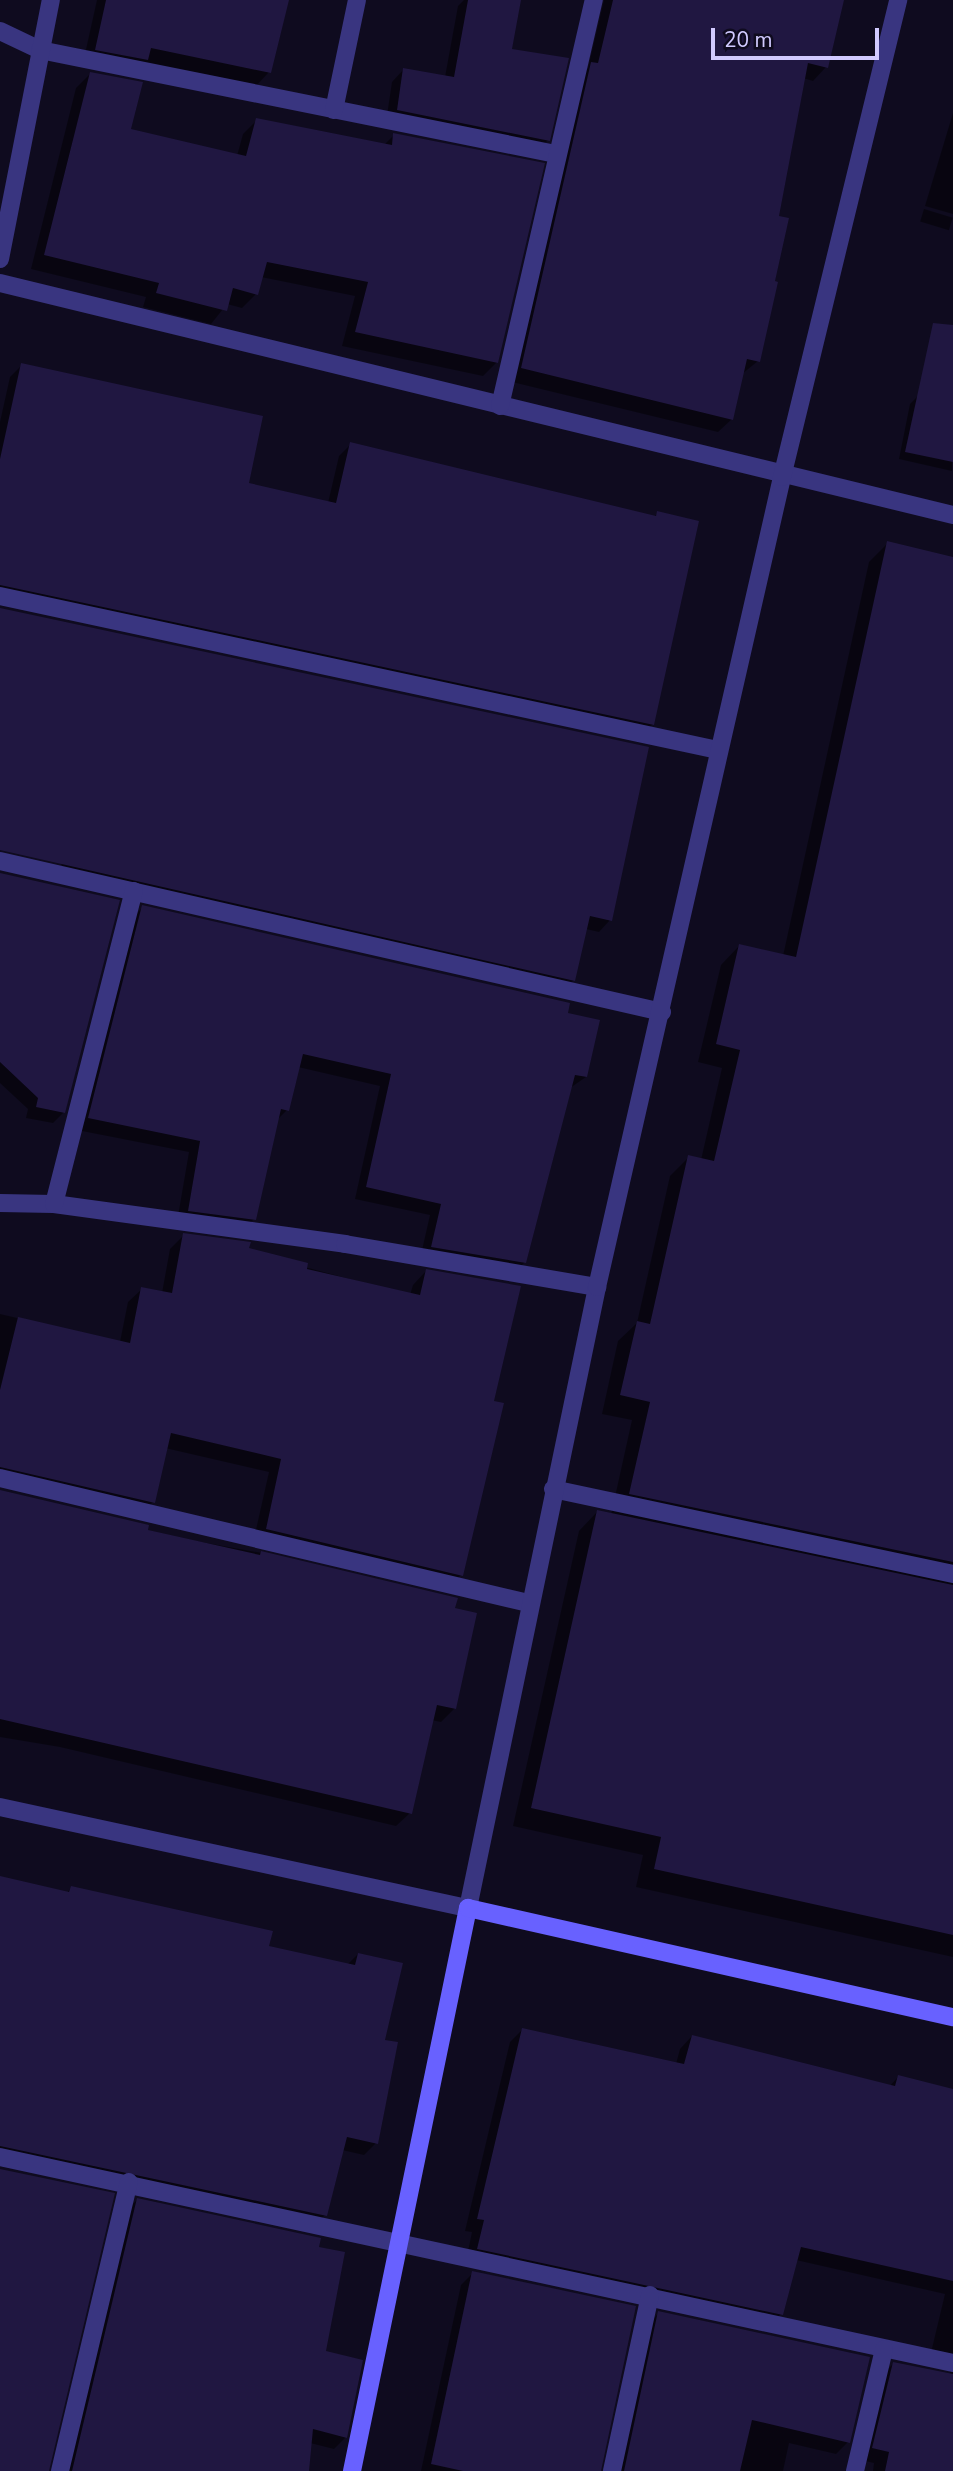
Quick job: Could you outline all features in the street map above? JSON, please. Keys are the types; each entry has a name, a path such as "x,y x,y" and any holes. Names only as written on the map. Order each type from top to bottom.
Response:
{"main road":[{"path":"352,2471 468,1908 953,2017"}],"street":[{"path":"0,258 51,0"},
{"path":"334,110 358,0"},
{"path":"500,406 556,154 594,0"},
{"path":"0,1807 468,1908 528,1603 597,1287 662,1012 718,751 782,477 898,0"},
{"path":"0,31 40,50 556,154"},
{"path":"0,283 782,477 953,515"},
{"path":"0,596 718,751"},
{"path":"0,861 662,1012"},
{"path":"54,1204 134,891"},
{"path":"0,1203 54,1204 345,1244 597,1287"},
{"path":"0,1478 528,1603"},
{"path":"553,1489 953,1574"},
{"path":"0,2157 129,2182 953,2363"},
{"path":"60,2471 129,2182"},
{"path":"612,2471 650,2295"},
{"path":"855,2471 884,2349"}],"building":[{"path":"106,0 289,0 271,73 151,48 148,60 95,50"},
{"path":"468,0 521,0 512,49 569,58 550,141 397,110 403,68 454,77"},
{"path":"613,0 844,0 828,68 808,63 779,216 789,218 775,281 778,282 760,362 747,359 733,420 521,368 591,62 598,63"},
{"path":"90,72 143,82 131,129 246,156 256,118 392,145 393,133 545,163 498,363 355,332 368,282 267,262 258,295 233,288 227,311 156,293 159,283 44,255"},
{"path":"933,323 953,325 953,462 905,452"},
{"path":"21,363 263,416 249,483 336,503 350,442 656,516 657,511 699,521 654,725 0,585 0,459"},
{"path":"887,541 953,557 953,1562 629,1494 650,1402 620,1395 637,1321 650,1324 688,1155 714,1161 740,1050 716,1044 739,944 796,957"},
{"path":"0,608 649,747 612,921 590,916 575,981 0,850"},
{"path":"0,873 120,900 65,1113 36,1107 38,1098 0,1062"},
{"path":"142,905 570,1003 568,1013 600,1020 587,1077 575,1075 526,1263 431,1247 441,1204 366,1187 391,1074 303,1054 289,1111 281,1109 256,1220 188,1211 200,1141 88,1118"},
{"path":"183,1233 251,1242 249,1248 308,1263 307,1269 420,1295 426,1269 521,1286 494,1401 504,1403 463,1576 266,1529 281,1459 171,1433 155,1503 0,1467 0,1390 18,1317 130,1343 141,1287 172,1293"},
{"path":"0,1490 149,1525 148,1530 260,1555 261,1551 458,1598 455,1608 477,1613 456,1709 437,1705 412,1814 0,1719"},
{"path":"597,1510 953,1585 953,1935 654,1869 661,1837 531,1808"},
{"path":"0,1876 69,1892 71,1886 273,1931 269,1946 355,1965 358,1953 403,1963 385,2040 398,2042 378,2144 347,2137 327,2216 0,2146"},
{"path":"522,2028 684,2064 692,2035 895,2086 898,2075 953,2089 953,2281 801,2247 783,2315 477,2249 484,2220 477,2219"},
{"path":"0,2169 115,2193 49,2471 0,2471"},
{"path":"137,2198 321,2238 319,2247 345,2252 326,2351 363,2360 347,2438 313,2429 309,2471 72,2471"},
{"path":"472,2271 636,2306 601,2471 463,2471 431,2464"},
{"path":"658,2311 870,2357 850,2443 752,2420 740,2471 624,2471"},
{"path":"893,2362 953,2374 953,2471 885,2471 889,2452 872,2448"}]}
